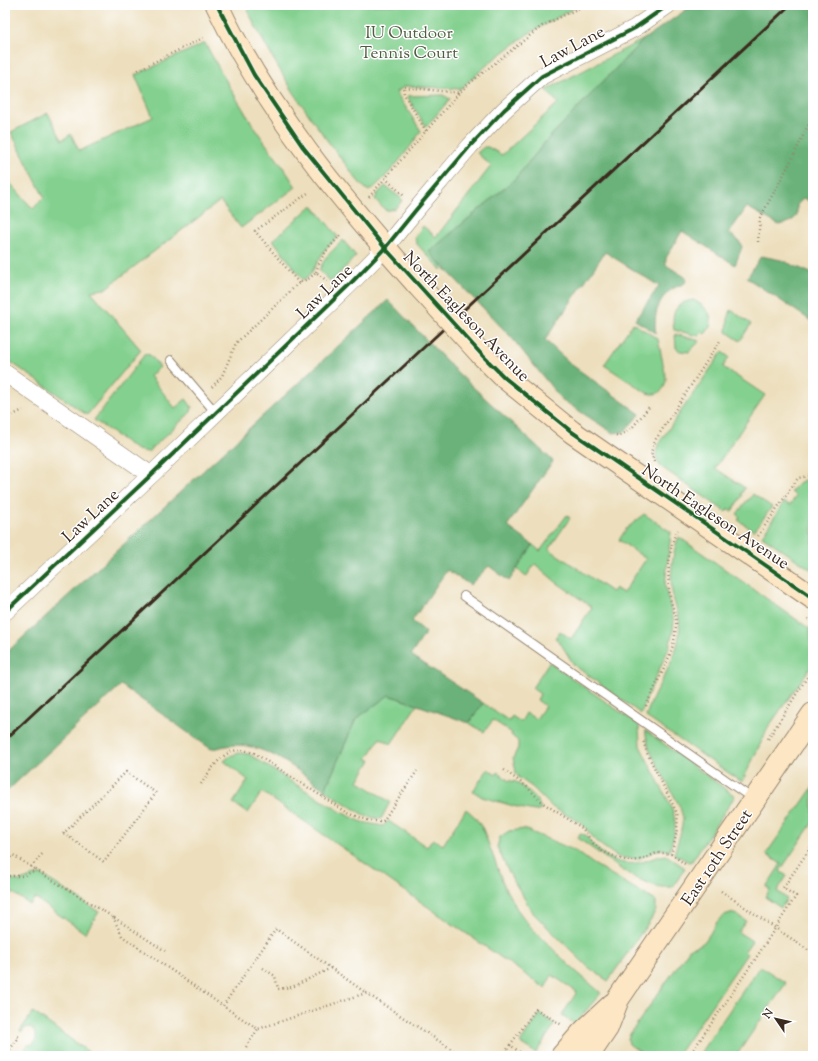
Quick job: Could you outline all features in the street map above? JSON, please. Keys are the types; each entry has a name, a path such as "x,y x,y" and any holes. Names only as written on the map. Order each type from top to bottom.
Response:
{"street":[{"name":"North Eagleson Avenue","path":"217,5 254,75 299,141 369,230 482,355 505,378 572,432 813,598"},
{"name":"Law Lane","path":"5,612 151,475 350,284 385,248 470,146 504,110 542,76 635,28 668,5"},
{"path":"5,373 151,475"},
{"name":"East 10th Street","path":"588,1056 607,1028 618,999 813,714"},
{"name":"East 10th Street","path":"562,1056 603,1012 618,999"}],"lane":[{"path":"171,360 216,413"},
{"path":"464,596 755,800"}],"path":[{"path":"374,203 369,197 459,93 542,26 584,5"},
{"path":"138,70 205,37"},
{"path":"426,131 404,94 404,87 459,93"},
{"path":"758,242 760,218 792,159 813,115"},
{"path":"385,178 405,197 404,201"},
{"path":"300,283 255,231 308,192"},
{"path":"202,397 222,376 236,342 300,283 310,278 316,272 320,259 342,234"},
{"path":"316,272 330,284"},
{"path":"656,467 651,452 656,439 721,341"},
{"path":"612,435 619,436 632,428 649,407"},
{"path":"5,419 23,410"},
{"path":"763,541 757,537 798,478 813,475"},
{"path":"671,854 676,838 678,820 677,813 647,753 642,736 641,720 652,692 669,657 673,643 677,621 670,598 669,572 673,542 675,535 679,530"},
{"path":"201,784 220,759 230,753 240,750 254,753 348,813 370,821 383,821 417,771"},
{"path":"504,770 527,787 543,803 582,828 593,843 602,851 629,861 639,860 657,853 671,854 690,868"},
{"path":"126,772 156,793 104,862 63,834 126,772"},
{"path":"690,1056 796,896 783,888 813,844"},
{"path":"31,867 44,852"},
{"path":"5,863 13,855 165,951"},
{"path":"5,876 23,876 36,870"},
{"path":"721,891 808,950"},
{"path":"113,917 122,936 258,1029"},
{"path":"223,1006 276,929 366,993 462,1056"},
{"path":"263,968 275,976 278,989 292,987 331,968"},
{"path":"246,1047 258,1029 366,993"},
{"path":"500,1053 503,1056 536,1009 563,1026"},
{"path":"5,1056 19,1037 16,1035"},
{"path":"510,1045 526,1056"}],"green space":[{"name":"IU Outdoor Tennis Court","path":"245,5 580,5 528,34 493,60 460,89 406,86 396,92 421,131 390,172 369,191 361,185 302,105 277,66"},
{"path":"693,5 813,5 813,204 804,198 797,205 797,216 790,222 779,225 747,207 729,233 739,241 742,247 735,265 682,231 666,258 666,265 685,277 686,280 685,283 675,287 664,296 660,302 655,320 656,333 635,320 659,286 605,252 545,340 572,365 640,414 624,432 613,433 561,399 512,338 429,252 514,180 547,140 644,39"},
{"path":"644,39 547,140 514,180 429,252 443,267 441,270 416,243 415,237 423,226 436,237 491,166 477,153 484,147 488,147 502,155 558,103 546,90"},
{"path":"205,43 224,78 259,134 296,187 241,228 220,201 105,289 91,291 141,350 87,415 5,358 5,177 33,209 44,197 11,132 48,113 62,140 71,134 79,151 153,117 135,75"},
{"path":"443,95 450,99 426,127 407,96"},
{"path":"385,186 402,200 397,207 390,210 385,210 375,199 378,193"},
{"path":"310,207 314,207 338,237 326,248 310,275 303,280 273,240"},
{"path":"343,240 356,256 334,279 330,281 319,270 326,257"},
{"path":"761,256 781,260 813,274 813,322 747,278"},
{"path":"388,300 459,374 553,461 507,526 533,545 509,581 489,566 470,585 447,570 412,621 426,632 411,655 483,703 469,723 389,695 356,719 325,790 283,760 260,749 235,745 211,749 121,685 5,793 5,654"},
{"path":"693,300 707,310 711,319 709,329 705,334 702,332 699,336 674,330 673,324 674,314 678,306 687,301"},
{"path":"731,310 751,324 740,341 727,332 728,319"},
{"path":"633,323 658,339 666,378 665,386 661,392 655,394 647,393 604,365"},
{"path":"675,334 700,341 689,352 680,351 676,348"},
{"path":"722,352 729,357 723,367 765,395 715,468 745,488 741,494 742,496 732,511 728,509 726,512 660,466 656,454 659,443"},
{"path":"145,354 150,355 160,367 150,376 175,408 186,399 192,407 191,412 148,452 137,450 94,420"},
{"path":"811,478 813,483 813,571 762,536 784,502 790,505 796,496 791,492 795,487 802,481"},
{"path":"753,494 772,507 754,531 738,520 740,517 737,514"},
{"path":"644,514 671,532 665,586 674,621 669,648 641,714 574,665 559,641 555,638 560,631 571,639 592,607 556,582 535,564 526,577 517,569 533,545 540,551 567,515 570,518 549,549 612,592 615,588 623,593 646,559 619,540 626,529"},
{"path":"679,537 810,629 813,664 769,726 742,782 646,717 654,696 674,656 677,646 679,619 673,597 671,575 673,558"},
{"path":"549,662 639,725 640,746 673,812 675,828 669,851 662,849 639,859 622,858 616,856 598,843 581,823 552,807 532,787 518,777 515,773 513,758 518,748 518,741 511,735 512,733 493,720 484,732 469,723 483,703 509,721 512,716 521,722 526,713 536,719 545,706 537,700 540,694 532,688"},
{"path":"389,695 417,705 391,744 380,738 367,759 371,760 358,781 390,802 381,819 365,816 325,790 356,719"},
{"path":"645,730 735,796 692,861 689,862 674,854 681,832 683,818 680,807 649,749"},
{"path":"239,753 249,754 343,813 362,822 383,826 388,821 427,847 433,839 443,845 466,809 475,817 483,829 505,888 517,909 529,925 571,967 601,993 575,1024 562,1015 577,992 552,975 545,988 262,792 248,813 233,803 248,780 224,761 230,756"},
{"path":"488,769 496,775 498,772 509,781 515,781 534,797 541,809 535,811 524,809 482,797 473,791"},
{"path":"813,787 813,822 780,871 787,876 777,891 787,899 781,908 765,897 770,889 766,887 781,864 766,854"},
{"path":"524,829 576,851 592,863 656,901 656,910 651,919 608,981 588,967 533,913 509,873 497,847 500,837 509,831"},
{"path":"580,834 586,835 595,847 614,860 629,863 640,862 666,855 685,868 673,887 658,887 638,879 622,870 578,839"},
{"path":"37,875 42,875 99,912 85,933 35,898 30,905 5,887 5,878 20,881"},
{"path":"731,913 746,921 738,932 752,941 744,952 747,954 677,1056 645,1056 629,1044 628,1040 630,1034 690,948 704,942 718,920 726,914"},
{"path":"760,966 786,983 736,1056 698,1056"},
{"path":"33,1012 94,1056 23,1056 24,1049 28,1045 32,1044 36,1038 35,1033 30,1027 25,1028 22,1032 20,1031"},
{"path":"540,1014 555,1024 536,1053 520,1043"}],"railway":[{"path":"5,740 790,5"}],"cycle path":[{"path":"217,5 254,75 303,147 385,248 482,355 505,378 572,432 813,598"},
{"path":"5,612 151,475 350,284 385,248 470,146 504,110 542,76 635,28 668,5"}]}
